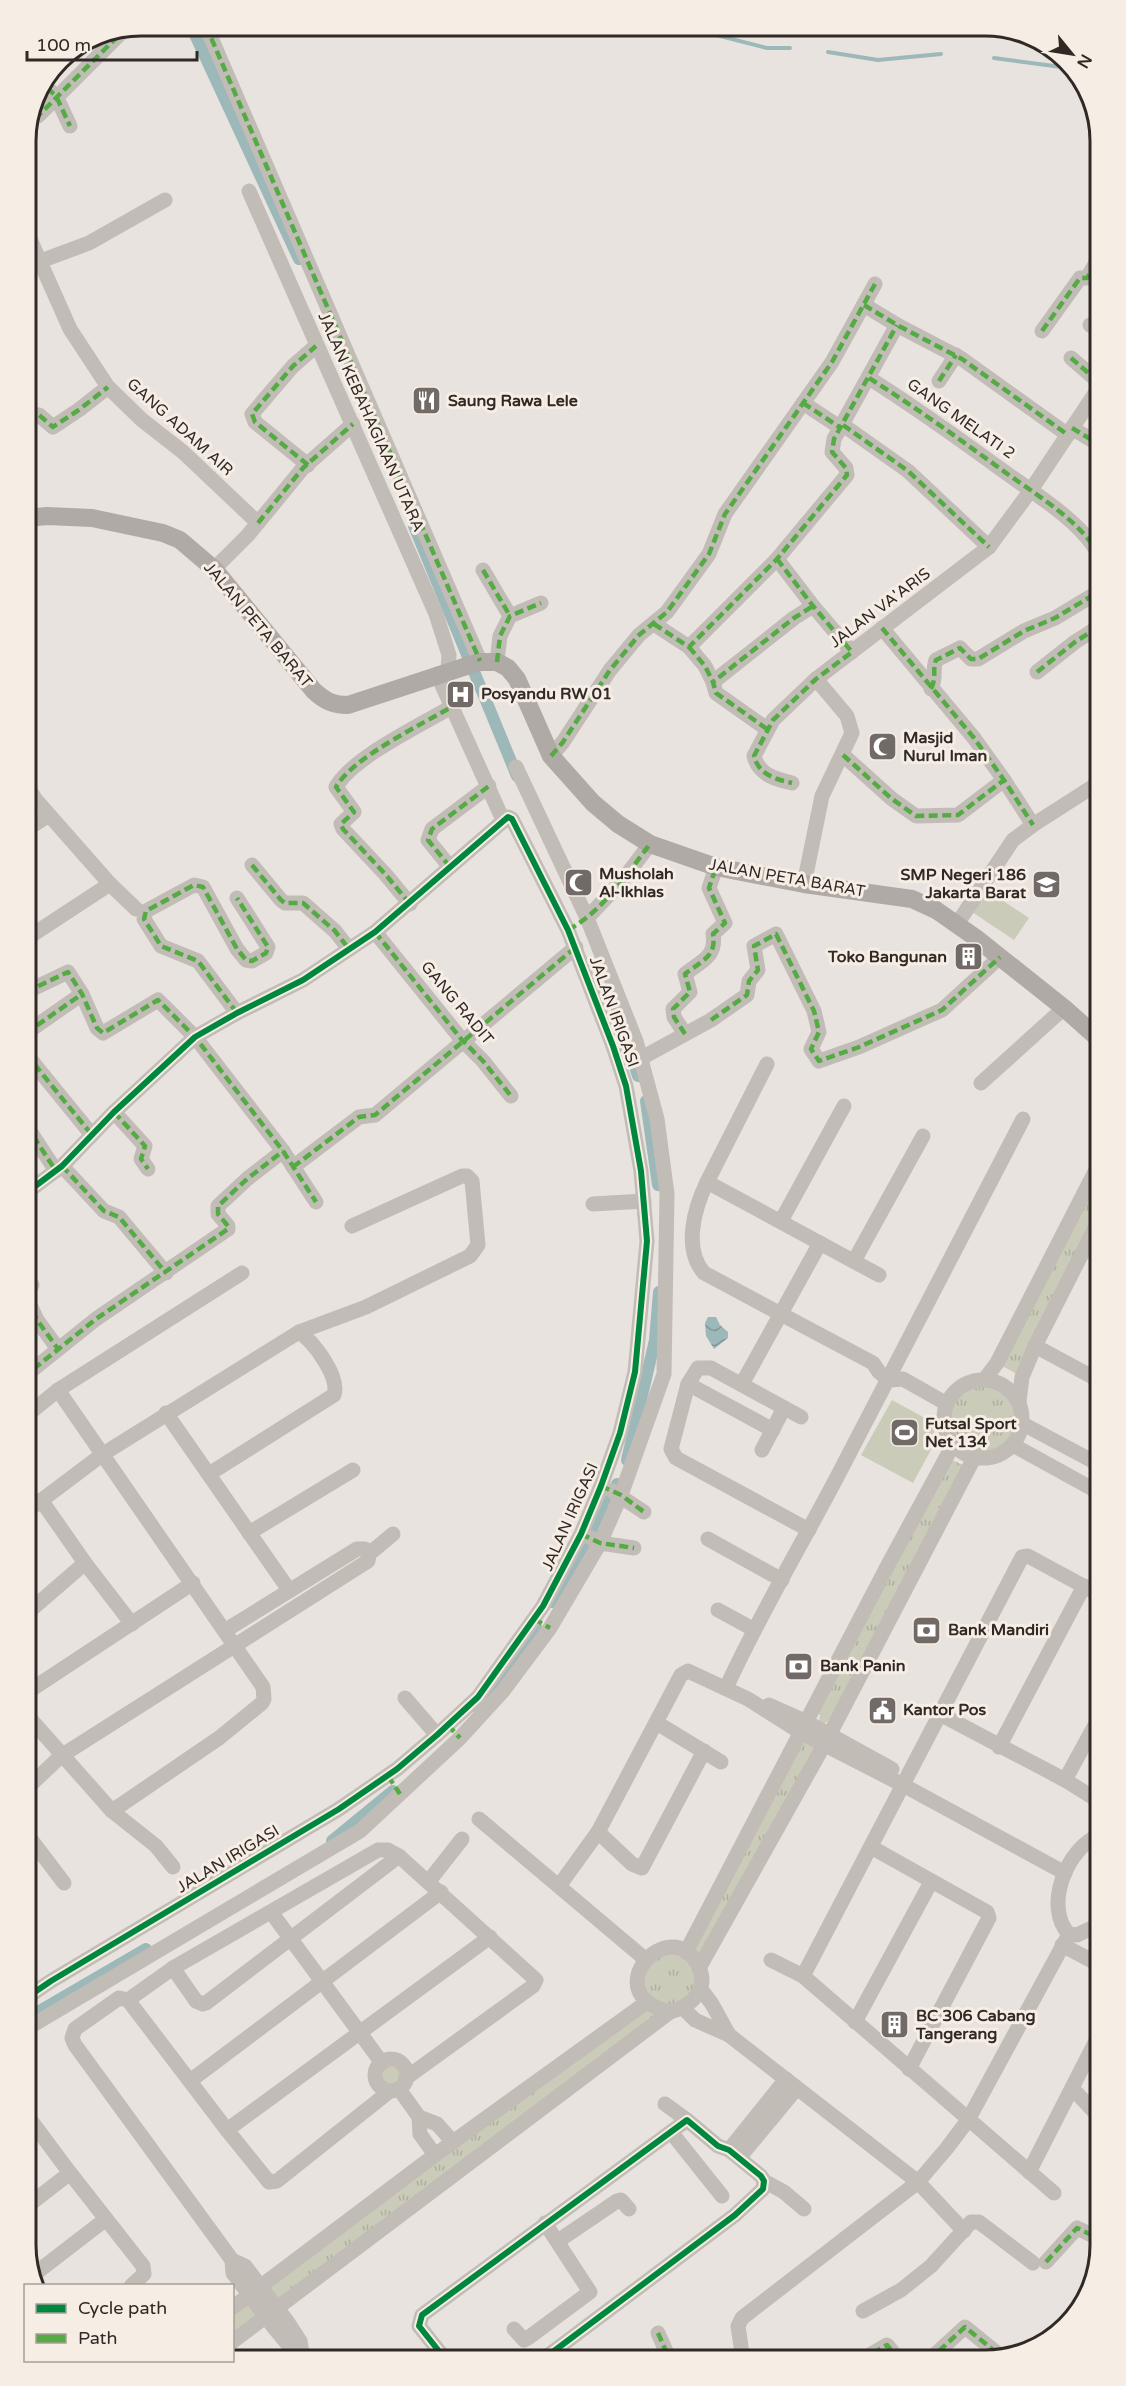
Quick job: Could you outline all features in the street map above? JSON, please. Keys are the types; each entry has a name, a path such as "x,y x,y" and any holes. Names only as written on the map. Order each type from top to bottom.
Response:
{"main road":[{"name":"JALAN PETA BARAT","path":"36,517 92,518 163,533 180,540 214,569 314,691 335,705 348,705 445,672 485,662 508,668 517,679 551,756 582,792 602,810 618,824 650,844 716,867 804,884 912,899 936,910 957,924 1090,1030"}],"street":[{"path":"210,36 410,526 485,662"},
{"path":"42,109 51,92 111,41"},
{"path":"51,92 70,126"},
{"name":"JALAN KEBAHAGIAAN UTARA","path":"249,191 316,346 353,424 410,526 449,655 445,672"},
{"path":"38,262 89,243 165,200"},
{"name":"GANG ADAM AIR","path":"36,257 70,329 108,387 142,420 183,452 258,523"},
{"path":"1042,331 1080,278 1087,278 1090,274"},
{"path":"551,756 564,742 610,670 639,635 667,612 709,554 725,513 832,362 875,284"},
{"path":"864,305 897,325 956,355 1070,432 1090,440"},
{"path":"689,647 777,559 847,475 846,468 832,452 834,438 897,325"},
{"path":"308,465 255,422 252,414 293,366 316,346"},
{"path":"939,381 956,355"},
{"path":"1071,358 1090,375"},
{"name":"GANG MELATI 2","path":"869,378 925,414 1031,490 1090,539"},
{"path":"36,415 53,427 80,410 108,387"},
{"name":"JALAN VA'ARIS","path":"792,783 772,779 756,765 754,756 767,729 816,679 989,547 1031,490 1090,402"},
{"path":"803,403 908,471 989,547"},
{"path":"214,569 308,465 353,424"},
{"path":"777,559 852,652"},
{"path":"483,570 510,616"},
{"path":"931,689 935,681 936,660 960,648 971,659 978,659 1024,631 1055,618 1090,597"},
{"path":"485,662 510,616 541,603"},
{"path":"713,682 794,618 813,606"},
{"path":"654,624 689,647 705,666 716,693 767,729"},
{"path":"882,628 974,738 1033,825"},
{"path":"1037,672 1090,633"},
{"path":"36,1185 59,1168 114,1112 195,1037 303,980 375,932 410,904 503,820 453,706 445,672"},
{"path":"804,884 822,796 852,733 850,723 816,679"},
{"path":"410,904 343,829 341,824 354,812 336,787 342,775 374,752 453,706"},
{"path":"843,755 892,799 916,816 958,815 1004,780"},
{"path":"516,767 586,918 640,1056 657,1119 667,1194 664,1374 590,1538 634,1548"},
{"path":"450,867 428,840 432,829 489,786"},
{"path":"957,924 1013,840 1090,789"},
{"path":"36,798 110,884 136,909"},
{"path":"36,823 49,815"},
{"name":"JALAN IRIGASI","path":"36,1991 339,1809 395,1786 450,1732 478,1697 496,1686 542,1623 543,1606 590,1538 611,1491 620,1433 635,1372 647,1241 641,1171 626,1086 576,947 512,819 508,817 503,820"},
{"path":"586,918 622,881 650,844"},
{"path":"252,865 281,900 285,903 303,903 334,931 349,949"},
{"path":"685,1034 674,1017 673,1009 690,992 685,974 712,954 715,946 713,934 725,923 709,888 716,867"},
{"path":"36,932 110,884"},
{"path":"237,898 268,947 266,953 252,961 246,960 237,949 203,886 194,885 146,911 144,919 160,946 198,962 237,1013"},
{"name":"GANG RADIT","path":"375,932 462,1040 483,1061 511,1096"},
{"path":"640,1056 647,1055 711,1020 747,995 749,981 758,970 754,946 776,934 814,1011 819,1032 811,1049 819,1061 859,1047 942,1010 1000,957"},
{"path":"293,1167 359,1117 375,1114 576,947"},
{"path":"36,987 68,972 82,994 97,1028 103,1033 158,1000 195,1037 283,1151 316,1202"},
{"path":"36,1026 82,994"},
{"path":"981,1083 1064,1008"},
{"path":"767,1064 698,1201 694,1217 693,1251 696,1263 704,1273 780,1314 873,1363 884,1363 896,1375 947,1404"},
{"path":"36,1066 92,1135"},
{"path":"781,1221 844,1106"},
{"path":"114,1112 144,1146 141,1159 148,1169"},
{"path":"726,1688 753,1629 896,1375 1023,1119"},
{"path":"854,1261 923,1136"},
{"path":"36,1138 59,1168 104,1211 119,1216 166,1273"},
{"path":"36,1365 96,1319 228,1229 218,1214 218,1206 283,1151"},
{"path":"36,1504 103,1454 299,1332 366,1307 470,1257 478,1245 472,1182 467,1176 462,1176 352,1226"},
{"path":"707,1182 879,1275"},
{"path":"984,1380 997,1363 1090,1183"},
{"path":"593,1204 644,1201"},
{"path":"1018,1401 1022,1377 1035,1346 1090,1239"},
{"path":"742,1384 820,1244"},
{"path":"36,1408 58,1390 242,1273"},
{"path":"36,1317 58,1349"},
{"path":"208,1474 334,1395 335,1382 315,1346 299,1332"},
{"path":"1035,1346 1090,1375"},
{"path":"801,1417 705,1366 698,1368 688,1384 671,1449 676,1458 809,1530"},
{"path":"984,1380 1010,1389 1023,1414 1023,1424 1013,1445 996,1457 974,1458 953,1445 945,1428 944,1417 947,1404 953,1394 965,1384 984,1380"},
{"path":"688,1384 773,1430"},
{"path":"58,1390 226,1630 263,1687 262,1703 219,1738 112,1811"},
{"path":"762,1450 784,1408"},
{"path":"166,1413 289,1590"},
{"path":"1023,1424 1090,1459"},
{"path":"686,1952 953,1445"},
{"path":"1013,1445 1090,1487"},
{"path":"234,2341 676,2010 694,2000 700,1988 699,1968 826,1740 974,1458"},
{"path":"249,1533 353,1470"},
{"path":"611,1491 644,1512"},
{"path":"41,1500 132,1624"},
{"path":"36,1780 61,1756 368,1561 369,1554 393,1534"},
{"path":"708,1539 782,1580"},
{"path":"226,1630 357,1549 365,1549 369,1554"},
{"path":"802,1976 871,1847 908,1785 940,1714 1022,1557 1028,1556 1090,1589"},
{"path":"36,1606 86,1563"},
{"path":"36,1686 193,1583"},
{"path":"999,1747 1084,1586"},
{"path":"718,1610 753,1629"},
{"path":"559,1886 598,1832 684,1672 688,1671 803,1727 1065,1873"},
{"path":"36,2023 360,1831 395,1786 450,1732 410,1702"},
{"path":"940,1714 1090,1795"},
{"path":"657,1724 721,1762"},
{"path":"36,1726 112,1811 156,1846 173,1867"},
{"path":"1065,1780 1090,1736"},
{"path":"598,1832 632,1864 642,1868 704,1751"},
{"path":"479,1819 645,1959"},
{"path":"429,1881 462,1839"},
{"path":"1090,1841 1080,1850 1065,1873 1058,1908 1059,1921 1065,1939 1090,1957"},
{"path":"36,1846 64,1883"},
{"path":"871,1847 987,1912 989,1918 909,2069"},
{"path":"128,2000 173,1968 378,1850 388,1850 399,1856 534,1978 536,1983 273,2182 266,2179 128,2000 119,1998 75,2029 72,2038 232,2260 244,2264 256,2290 272,2313 300,2341 302,2350"},
{"path":"173,1968 196,2001 203,2004 399,1856"},
{"path":"855,2022 931,1882"},
{"path":"190,2081 441,1892"},
{"path":"271,1912 382,2063"},
{"path":"742,2350 738,2326 742,2318 918,2182 968,2120 1065,1939 1090,1929"},
{"path":"227,2130 490,1937"},
{"path":"699,1968 686,1952 675,1948 655,1951 645,1959 639,1969 639,1990 647,2002 655,2008 676,2010 729,2035 918,2182 963,2230"},
{"path":"771,1960 802,1976 1054,2193"},
{"path":"700,1988 712,2004 729,2035"},
{"path":"234,2306 435,2155 647,2002"},
{"path":"1029,2172 1090,2054"},
{"path":"390,2060 398,2061 405,2070 398,2086 380,2087 376,2080 376,2070 382,2063 390,2060"},
{"path":"734,2154 792,2083"},
{"path":"398,2086 418,2117 420,2134 435,2155"},
{"path":"1072,2088 1090,2107"},
{"path":"666,2104 718,2146 734,2154 764,2181 784,2192 804,2209"},
{"path":"418,2117 437,2124 453,2142"},
{"path":"438,2350 419,2326 422,2315 687,2120"},
{"path":"36,2127 143,2266 144,2274 132,2284"},
{"path":"671,2132 722,2196"},
{"path":"36,2198 70,2173"},
{"path":"555,2350 735,2215 763,2189 764,2181"},
{"path":"558,2241 617,2201 625,2202 629,2209"},
{"path":"39,2270 106,2219"},
{"path":"863,2311 901,2290 931,2266 972,2222 979,2222 1039,2263 1077,2228 1090,2234"},
{"path":"514,2329 524,2340 592,2294 545,2223"},
{"path":"940,2350 964,2327 993,2350"},
{"path":"658,2333 664,2350"},
{"path":"878,2350 887,2345 891,2350"}],"green space":[{"path":"987,890 1029,918 1014,940 972,912"},
{"path":"1090,1182 1090,1238 1022,1377 997,1363"},
{"path":"983,1380 998,1383 1011,1391 1019,1404 1022,1419 1019,1434 1011,1447 998,1455 983,1458 968,1455 955,1447 947,1434 944,1419 947,1404 955,1391 968,1383"},
{"name":"Futsal Sport Net 134","path":"892,1400 934,1423 934,1444 913,1483 861,1455"},
{"path":"947,1457 968,1468 829,1720 824,1724 819,1721 820,1715 811,1710"},
{"path":"800,1732 824,1745 716,1940 700,1988 234,2340 234,2307 646,2002 639,1990 645,1959 685,1951"},
{"path":"390,2060 403,2067 405,2081 383,2089 376,2080 376,2070 385,2061"}],"water":[{"path":"708,1317 716,1317 720,1325 728,1332 728,1338 714,1349 706,1336 705,1323"}],"waterway":[{"path":"196,36 299,259"},
{"path":"720,36 767,48 790,48"},
{"path":"828,52 878,60 941,54"},
{"path":"994,58 1042,64"},
{"path":"414,526 517,776"},
{"path":"617,1010 638,1076"},
{"path":"646,1101 658,1185"},
{"path":"627,1460 655,1340 659,1292"},
{"path":"552,1602 589,1547 617,1484"},
{"path":"478,1708 507,1673 536,1627"},
{"path":"332,1841 393,1791"},
{"path":"36,2013 146,1949"}],"marked path":[{"path":"210,36 480,661"},
{"path":"40,114 114,40"},
{"path":"49,90 56,96 70,126"},
{"path":"1042,331 1080,278 1087,278 1090,273"},
{"path":"551,756 563,742 610,670 639,635 667,612 709,554 725,514 832,362 875,284"},
{"path":"864,305 962,359 1068,435"},
{"path":"654,624 689,647 777,559 847,475 846,468 832,452 834,439 897,325"},
{"path":"308,465 255,422 252,414 293,366 316,346"},
{"path":"939,381 956,355"},
{"path":"1071,358 1090,374"},
{"path":"869,378 1057,509 1090,541"},
{"path":"36,415 53,427 108,387"},
{"path":"803,403 841,428"},
{"path":"258,523 303,468 353,424"},
{"path":"843,425 908,471 989,547"},
{"path":"1072,428 1090,439"},
{"path":"777,559 852,652 816,679 773,720 754,756 764,772 774,778 792,783"},
{"path":"483,570 510,616"},
{"path":"931,689 936,660 960,648 971,659 978,659 1024,631 1055,618 1090,597"},
{"path":"497,662 500,636 510,616 541,603"},
{"path":"767,729 716,693 713,682 794,618 813,606"},
{"path":"882,628 974,738 1033,825"},
{"path":"1037,672 1090,632"},
{"path":"689,647 705,666 713,682"},
{"path":"410,904 343,829 341,824 354,812 336,787 357,764 372,753 453,706"},
{"path":"843,755 892,799 916,816 958,815 1004,780"},
{"path":"450,867 428,840 432,829 489,786"},
{"path":"568,930 603,903 650,844"},
{"path":"252,865 281,900 285,903 303,903 335,931 349,949"},
{"path":"685,1034 674,1017 673,1009 690,992 685,974 707,958 713,948 713,934 725,923 709,888 716,867"},
{"path":"237,898 268,947 266,953 252,961 246,960 237,949 203,887 194,885 146,911 144,919 161,946 198,961 237,1013"},
{"path":"375,932 462,1040 483,1061 511,1096"},
{"path":"711,1020 747,995 749,981 758,970 754,946 776,934 814,1011 819,1032 811,1049 819,1061 859,1047 942,1010 1000,957"},
{"path":"293,1167 359,1117 375,1115 576,947"},
{"path":"36,987 68,972 82,994 97,1028 103,1033 158,1000 195,1037 283,1151 316,1202"},
{"path":"36,1026 82,994"},
{"path":"36,1066 92,1135"},
{"path":"114,1112 145,1146 141,1159 148,1169"},
{"path":"36,1140 56,1171"},
{"path":"36,1367 96,1319 228,1229 218,1214 218,1206 247,1179 283,1151"},
{"path":"62,1166 104,1211 119,1217 166,1273"},
{"path":"36,1318 58,1349"},
{"path":"601,1486 621,1495 644,1512"},
{"path":"581,1534 600,1543 634,1548"},
{"path":"534,1619 550,1628"},
{"path":"448,1725 460,1738"},
{"path":"388,1776 400,1794"},
{"path":"1046,2262 1077,2228 1090,2234"},
{"path":"940,2350 965,2327 993,2350"},
{"path":"658,2333 665,2350"},
{"path":"878,2350 887,2345 891,2350"}],"cycle path":[{"path":"36,1186 62,1166 114,1112 195,1037 303,980 375,932 508,817 512,819 568,930 613,1046 626,1086 641,1171 647,1241 635,1372 620,1433 601,1486 581,1534 543,1606 478,1697 397,1769 339,1809 36,1991"},
{"path":"438,2350 419,2326 422,2315 687,2120 718,2146 729,2150 761,2176 764,2181 763,2189 735,2215 555,2350"}],"place":[{"name":"Saung Rawa Lele","path":"427,401"},
{"name":"Posyandu RW 01","path":"460,694"},
{"name":"Masjid Nurul Iman","path":"882,747"},
{"name":"Musholah Al-Ikhlas","path":"578,883"},
{"name":"SMP Negeri 186 Jakarta Barat","path":"1047,884"},
{"name":"Toko Bangunan","path":"968,957"},
{"name":"Futsal Sport Net 134","path":"904,1433"},
{"name":"Bank Mandiri","path":"927,1630"},
{"name":"Bank Panin","path":"799,1666"},
{"name":"Kantor Pos","path":"882,1710"},
{"name":"BC 306 Cabang Tangerang","path":"895,2025"}]}
